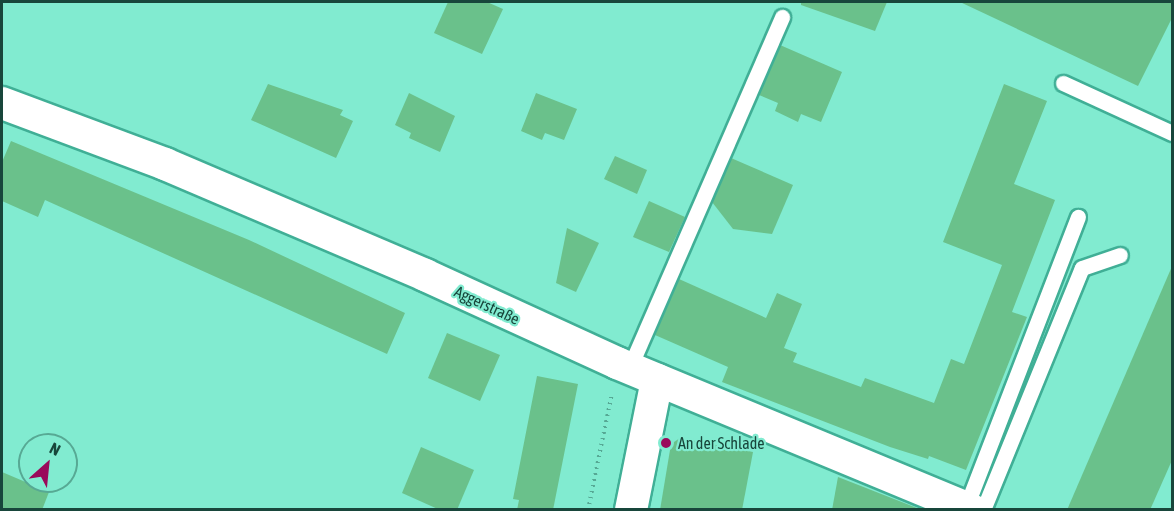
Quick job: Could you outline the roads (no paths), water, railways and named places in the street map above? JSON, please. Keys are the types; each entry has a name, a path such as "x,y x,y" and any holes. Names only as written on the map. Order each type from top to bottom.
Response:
{"street":[{"name":"Aggerstraße","path":"2,103 176,169 425,275 635,371 974,509"},
{"path":"630,510 635,371"}],"lane":[{"path":"635,371 782,17"},
{"path":"1063,83 1173,133"},
{"path":"974,509 1078,217"},
{"path":"974,509 1082,268 1120,255"}],"place":[{"name":"An der Schlade","path":"666,443"}]}
